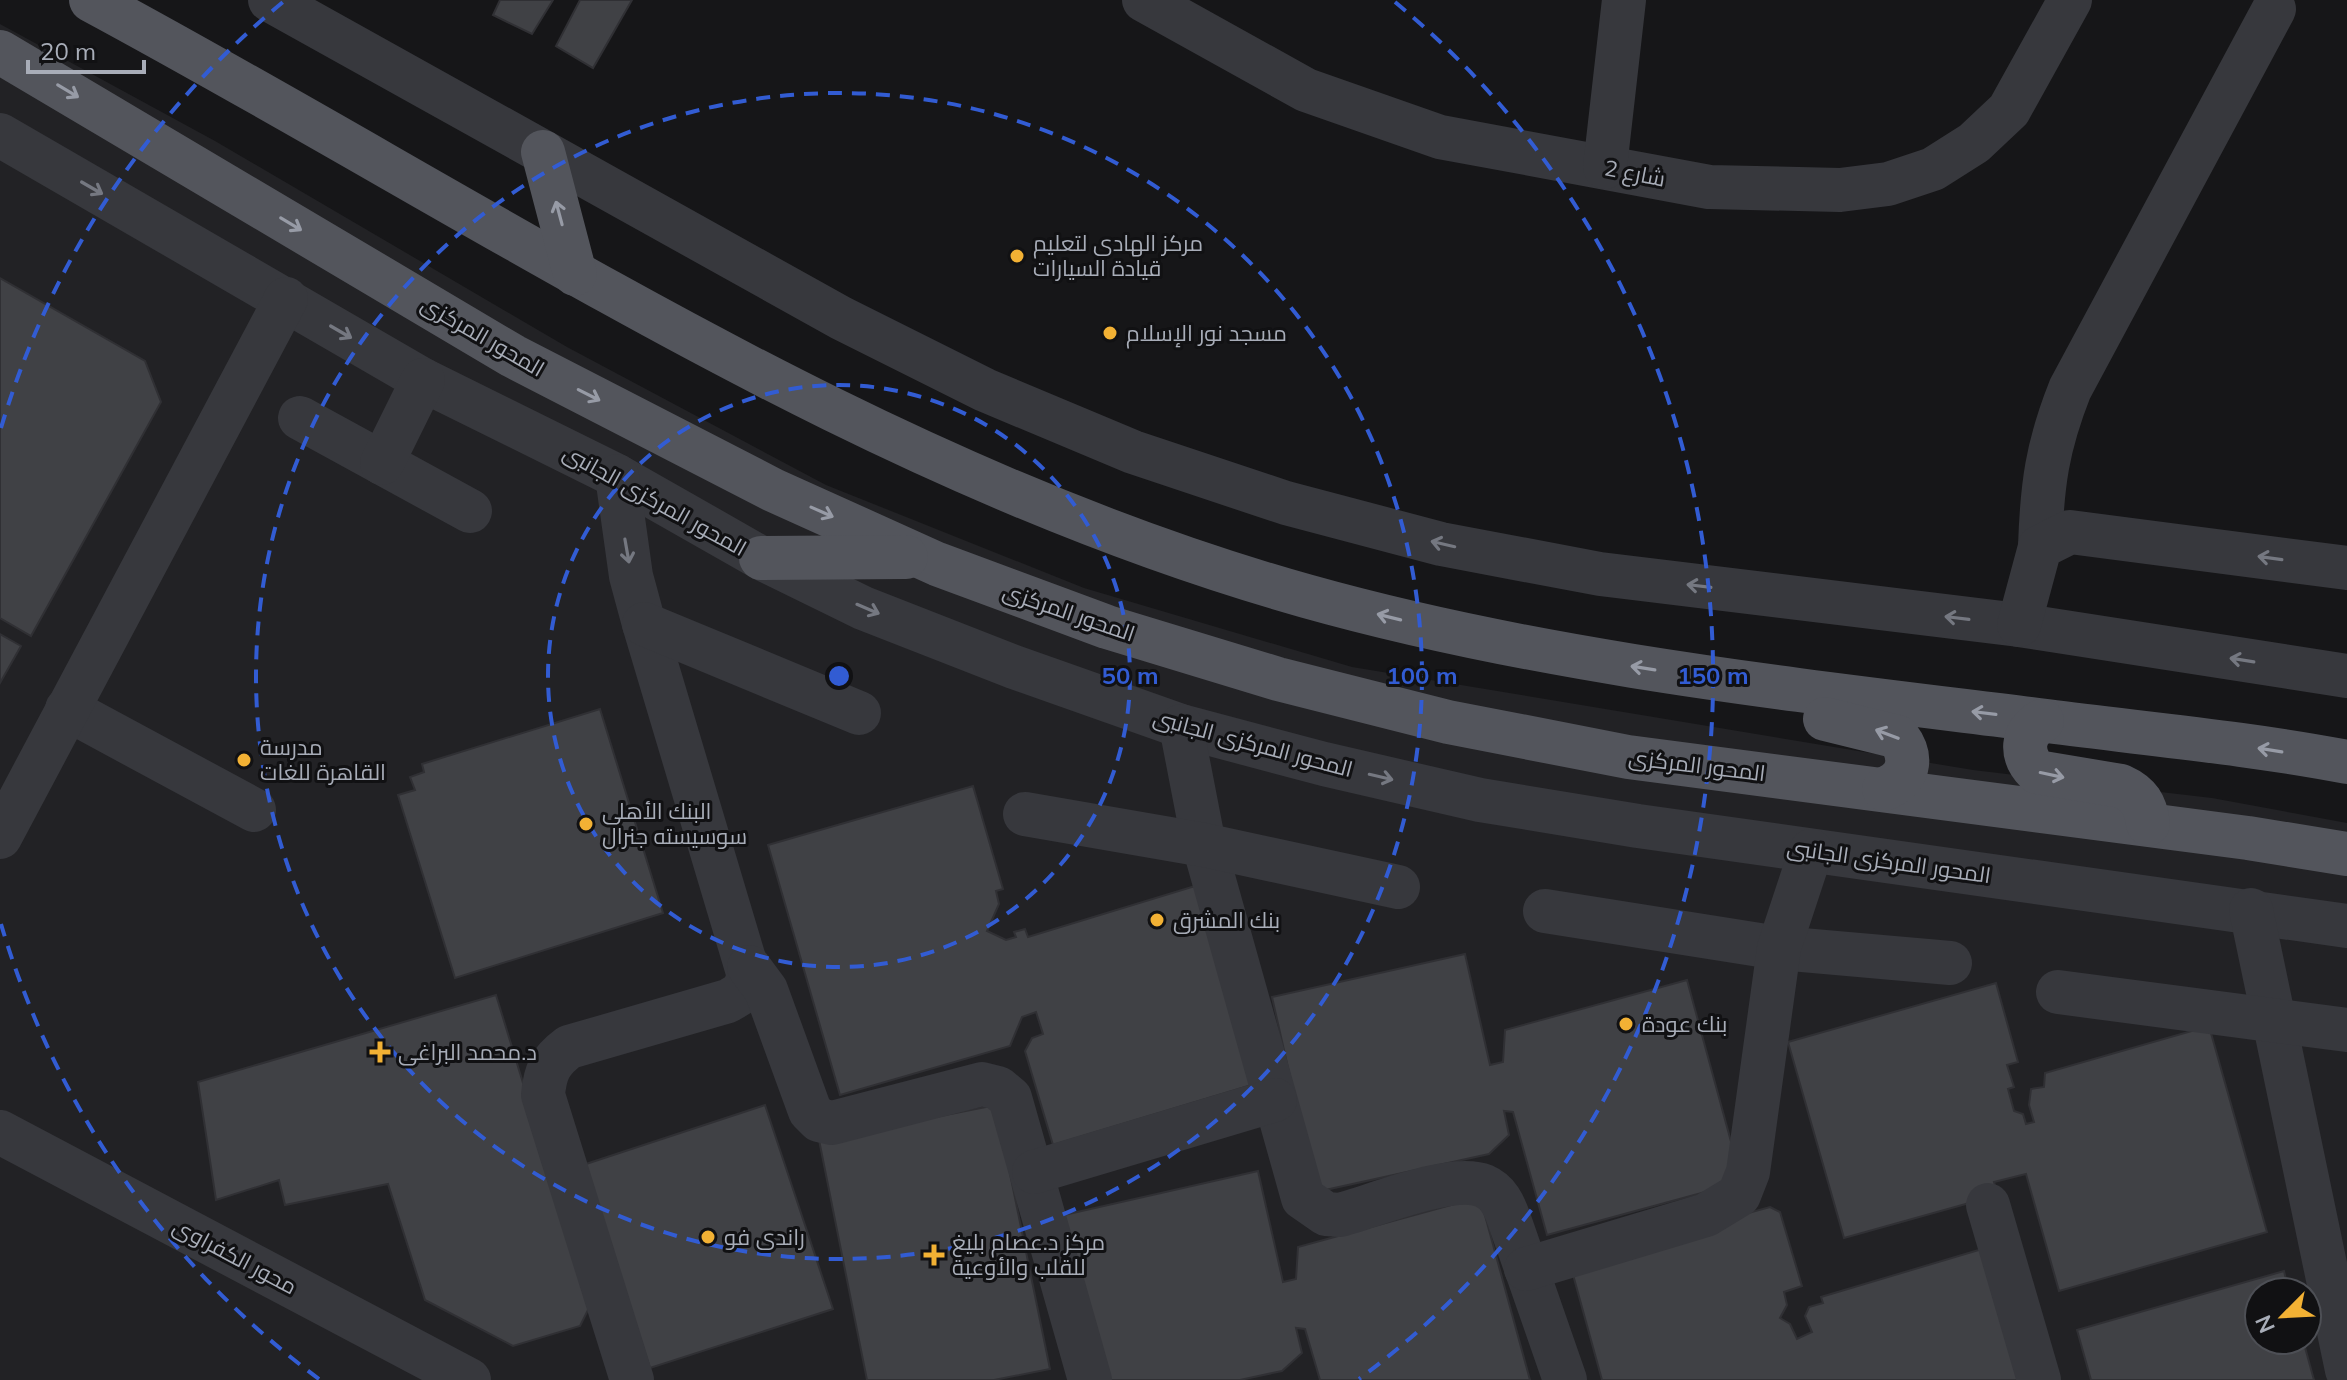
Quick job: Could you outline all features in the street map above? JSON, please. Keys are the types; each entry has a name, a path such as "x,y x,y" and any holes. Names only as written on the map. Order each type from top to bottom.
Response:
{"main road":[{"path":"91,0 575,274 826,409 980,481 1141,544 1307,596 1467,636 1645,668 2347,762"},
{"name":"المحور المركزى","path":"0,52 513,356 773,490 921,557 1107,627 1278,679 1448,722 1628,757 2148,824 2347,854"},
{"path":"543,152 575,274"},
{"path":"761,558 921,557"},
{"path":"1786,688 1791,699 1805,713 1898,737 1908,756 1908,767 1895,785 1884,789"},
{"path":"2042,721 2034,726 2024,743 2025,754 2037,772 2132,791 2146,811 2148,824"}],"street":[{"path":"270,0 841,318 985,390 1133,452 1286,503 1441,544 1600,574 2019,625 2347,676"},
{"path":"1605,167 1624,0"},
{"name":"شارع 2","path":"1148,1 1321,95 1440,137 1709,187 1840,190 1888,184 1933,169 1974,143 2009,110 2070,0"},
{"path":"2019,625 2040,547 2042,485 2053,434 2070,389 2274,9"},
{"name":"المحور المركزى الجانبى","path":"0,135 423,380 617,476 761,558 863,608 1014,667 1181,726 1324,764 1480,800 1811,851 2251,910 2347,926"},
{"path":"1,832 286,299"},
{"path":"382,463 423,380"},
{"path":"300,418 470,511"},
{"path":"617,476 631,576 644,624 749,967 766,990 810,1111 819,1120 832,1123 982,1084 998,1088 1010,1098 1018,1115 1090,1380"},
{"path":"2040,547 2070,532 2090,533 2347,568"},
{"path":"644,624 859,713"},
{"path":"67,709 254,810"},
{"path":"1181,726 1204,845 1297,1186 1313,1208 1340,1215 1448,1185 1467,1182 1487,1187 1502,1200 1565,1380"},
{"path":"1025,814 1204,845 1398,887"},
{"path":"1526,1269 1706,1215 1739,1195 1748,1172 1779,948 1811,851"},
{"path":"2251,910 2347,1370"},
{"path":"1545,911 1779,948 1950,963"},
{"path":"632,1380 543,1095 544,1076 554,1058 569,1047 736,997 748,984 749,967"},
{"path":"2058,992 2275,1018 2347,1030"},
{"path":"1034,1172 1275,1100"},
{"name":"محور الكفراوى","path":"0,1132 469,1380"},
{"path":"1988,1205 2039,1380"}],"shaded area":[{"path":"0,24 215,141 567,347 826,485 1084,588 1352,667 1973,770 2212,798 2347,823 2347,1380 0,1380"}],"building":[{"path":"500,0 553,0 532,34 493,15"},
{"path":"580,0 632,0 593,68 556,46"},
{"path":"0,278 145,361 161,402 31,636 0,618"},
{"path":"0,634 21,646 0,683"},
{"path":"600,709 663,913 455,978 398,795 415,790 410,777 424,772 422,764"},
{"path":"973,786 1003,889 996,891 999,904 987,931 1006,940 1016,937 1014,932 1025,929 1028,937 1195,886 1255,1084 1053,1145 1025,1051 1032,1038 1043,1034 1036,1012 1022,1017 1010,1046 840,1095 768,845"},
{"path":"1465,954 1490,1065 1503,1062 1505,1030 1687,980 1742,1182 1547,1235 1513,1112 1504,1111 1509,1135 1489,1154 1316,1192 1272,997"},
{"path":"1996,983 2018,1062 2007,1065 2014,1087 2008,1089 2014,1111 2023,1114 2026,1124 2034,1122 2029,1105 2031,1089 2044,1087 2045,1073 2209,1026 2267,1232 2059,1291 2026,1174 1994,1182 1998,1195 1844,1238 1788,1042"},
{"path":"496,995 591,1304 580,1326 513,1346 425,1300 388,1184 285,1205 279,1180 216,1200 198,1082"},
{"name":"راندى فو","path":"765,1105 833,1309 650,1368 583,1165"},
{"name":"مركز د.عصام بليغ للقلب والأوعية","path":"996,1105 1050,1369 994,1380 867,1380 819,1140"},
{"path":"1258,1171 1283,1282 1296,1279 1298,1247 1480,1197 1530,1380 1320,1380 1305,1329 1296,1328 1302,1353 1282,1371 1240,1380 1102,1380 1064,1215"},
{"path":"1770,1207 1780,1212 1802,1286 1784,1292 1787,1305 1780,1318 1790,1324 1797,1339 1812,1332 1805,1316 1809,1307 1823,1303 1821,1297 1982,1249 2027,1380 1602,1380 1572,1271 1577,1260"},
{"path":"2284,1271 2285,1276 2266,1276"},
{"path":"2243,1283 2243,1356 2307,1356 2314,1380 2091,1380 2077,1330"}],"place":[{"name":"مركز الهادى لتعليم قيادة السيارات","path":"1017,256"},
{"name":"مسجد نور الإسلام","path":"1110,333"},
{"name":"مدرسة القاهرة للغات","path":"244,760"},
{"name":"البنك الأهلى سوسيسته جنرال","path":"586,824"},
{"name":"بنك المشرق","path":"1157,920"},
{"name":"بنك عودة","path":"1626,1024"},
{"name":"د.محمد البراغى","path":"380,1052"},
{"name":"راندى فو","path":"708,1237"},
{"name":"مركز د.عصام بليغ للقلب والأوعية","path":"934,1255"}]}
